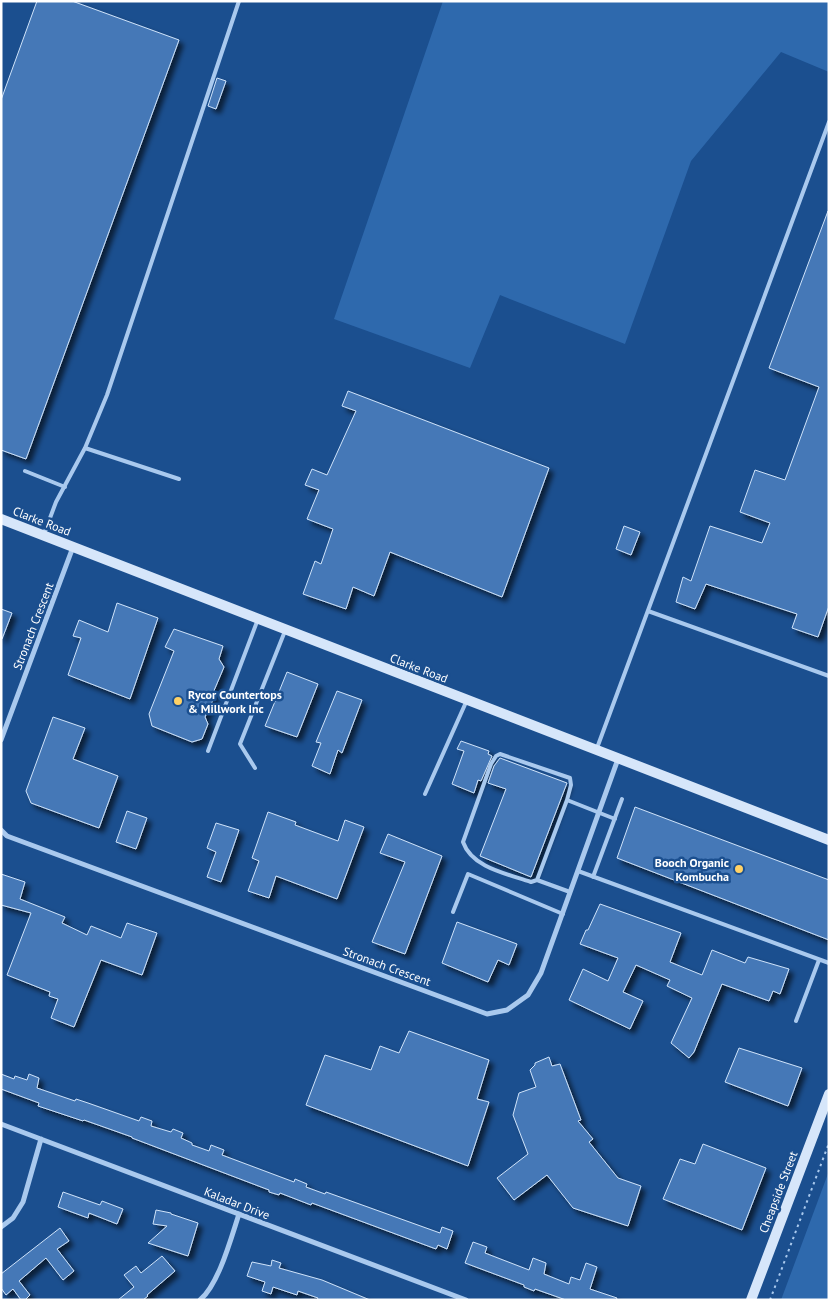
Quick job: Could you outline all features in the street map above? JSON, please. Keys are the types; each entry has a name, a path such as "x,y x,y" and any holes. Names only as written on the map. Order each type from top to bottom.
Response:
{"main road":[{"name":"Clarke Road","path":"1,519 829,840"},
{"name":"Cheapside Street","path":"751,1300 829,1094"}],"street":[{"name":"Stronach Crescent","path":"1,740 73,547"},
{"name":"Stronach Crescent","path":"1,830 7,836 487,1014 507,1010 528,995 541,973 618,759"},
{"name":"Kaladar Drive","path":"1,1124 466,1300"},
{"path":"1,1227 13,1218 23,1202 42,1140"},
{"path":"200,1300 216,1278 239,1214"}],"lane":[{"path":"44,536 56,502 85,448 107,395 239,1"},
{"path":"596,750 829,122"},
{"path":"85,448 179,480"},
{"path":"25,472 65,487"},
{"path":"648,611 829,676"},
{"path":"208,751 258,619"},
{"path":"255,768 240,744 285,630"},
{"path":"425,794 466,700"},
{"path":"537,880 567,800 571,785 570,778 500,754 496,756 491,764 463,842 465,849 474,860 486,866 531,882 537,880 570,892"},
{"path":"593,877 622,799"},
{"path":"567,800 615,819"},
{"path":"578,871 829,963"},
{"path":"453,912 468,874 563,914"},
{"path":"796,1020 819,960"}],"path":[{"path":"770,1300 829,1143"}],"shaded area":[{"path":"443,1 829,1 829,72 781,52 691,161 625,344 500,295 470,368 334,319"},
{"path":"829,1171 829,1300 781,1300"}],"building":[{"path":"37,1 72,1 179,40 26,459 1,450 1,100"},
{"path":"217,78 226,81 216,109 208,106"},
{"path":"828,211 829,606 818,637 792,628 797,614 706,584 695,609 676,602 683,577 691,581 710,526 762,543 770,523 740,512 755,470 785,480 819,387 769,368"},
{"path":"348,391 549,468 502,597 390,552 374,596 353,587 346,609 303,594 315,561 321,564 333,529 307,519 319,490 305,485 312,469 327,475 356,411 342,406"},
{"path":"624,526 640,532 631,555 616,549"},
{"path":"117,603 158,618 130,699 68,675 81,638 73,636 79,620 108,632"},
{"path":"1,609 12,613 2,639 1,639"},
{"path":"174,629 223,646 219,659 224,667 205,717 208,724 202,739 192,742 152,726 149,714 174,651 165,647"},
{"path":"287,672 318,684 297,737 265,726"},
{"path":"337,691 362,700 342,753 338,750 330,774 312,766 321,743 316,742"},
{"path":"53,717 85,728 73,759 118,776 99,828 31,803 26,791"},
{"path":"461,741 489,751 488,754 492,756 481,781 478,780 474,793 452,784 464,751 457,749"},
{"path":"500,758 567,783 531,877 480,856 506,789 488,783 494,766"},
{"path":"635,807 829,880 829,940 617,858"},
{"path":"127,811 147,818 136,849 116,842"},
{"path":"268,812 296,822 295,825 338,841 345,820 364,827 337,899 276,876 269,898 248,891 259,861 252,858"},
{"path":"216,823 239,830 221,882 207,877 216,852 207,848"},
{"path":"388,834 442,856 405,954 372,942 405,862 380,853"},
{"path":"1,874 25,882 20,899 65,917 62,923 87,935 91,926 121,938 127,923 157,933 142,975 101,960 74,1027 51,1018 58,999 49,996 50,992 7,975 31,913 1,905"},
{"path":"600,904 681,933 670,962 702,975 712,950 745,963 748,957 789,969 780,994 773,991 769,1001 722,984 694,1052 689,1058 671,1043 692,998 667,986 670,980 636,965 623,992 643,1001 630,1029 569,1000 583,969 608,981 618,958 580,944"},
{"path":"457,922 517,944 509,965 498,960 488,982 442,963"},
{"path":"409,1031 489,1060 477,1099 489,1102 468,1166 306,1105 325,1055 371,1070 380,1046 399,1053"},
{"path":"739,1048 802,1068 788,1106 725,1082"},
{"path":"549,1057 552,1066 560,1064 581,1120 578,1121 593,1139 589,1142 618,1178 641,1186 628,1226 573,1208 547,1175 514,1200 497,1178 528,1154 513,1115 519,1093 536,1087 530,1070 535,1063"},
{"path":"1,1074 14,1079 15,1076 27,1080 29,1074 39,1078 37,1088 75,1101 76,1099 139,1121 141,1117 152,1121 151,1126 171,1132 173,1129 183,1133 181,1138 192,1143 192,1145 209,1151 211,1145 224,1150 222,1155 294,1182 295,1179 307,1184 306,1187 325,1194 326,1192 440,1233 442,1227 453,1231 447,1249 438,1245 436,1249 312,1203 311,1205 280,1193 279,1195 269,1192 269,1190 132,1137 38,1106 39,1103 1,1089"},
{"path":"703,1144 766,1168 742,1230 663,1199 680,1159 695,1164"},
{"path":"63,1192 100,1205 102,1201 123,1209 117,1224 89,1213 88,1218 58,1207"},
{"path":"156,1210 171,1213 198,1223 188,1256 148,1243 167,1226 153,1224"},
{"path":"60,1228 69,1241 57,1249 74,1271 63,1280 46,1258 19,1281 30,1295 25,1300 21,1300 13,1289 6,1295 1,1288 1,1274"},
{"path":"473,1242 487,1247 485,1253 529,1270 533,1258 546,1263 544,1274 569,1284 571,1277 580,1280 586,1263 597,1267 590,1289 617,1298 616,1300 566,1300 535,1289 534,1291 524,1287 524,1285 465,1263"},
{"path":"162,1256 175,1271 143,1300 118,1300 134,1287 124,1275 136,1266 141,1273"},
{"path":"272,1260 281,1263 279,1268 322,1280 370,1300 317,1300 318,1298 298,1291 297,1295 273,1287 271,1294 262,1291 265,1282 247,1276 252,1262 271,1266"}],"place":[{"name":"Rycor Countertops & Millwork Inc","path":"178,701"},
{"name":"Booch Organic Kombucha","path":"739,869"}]}
